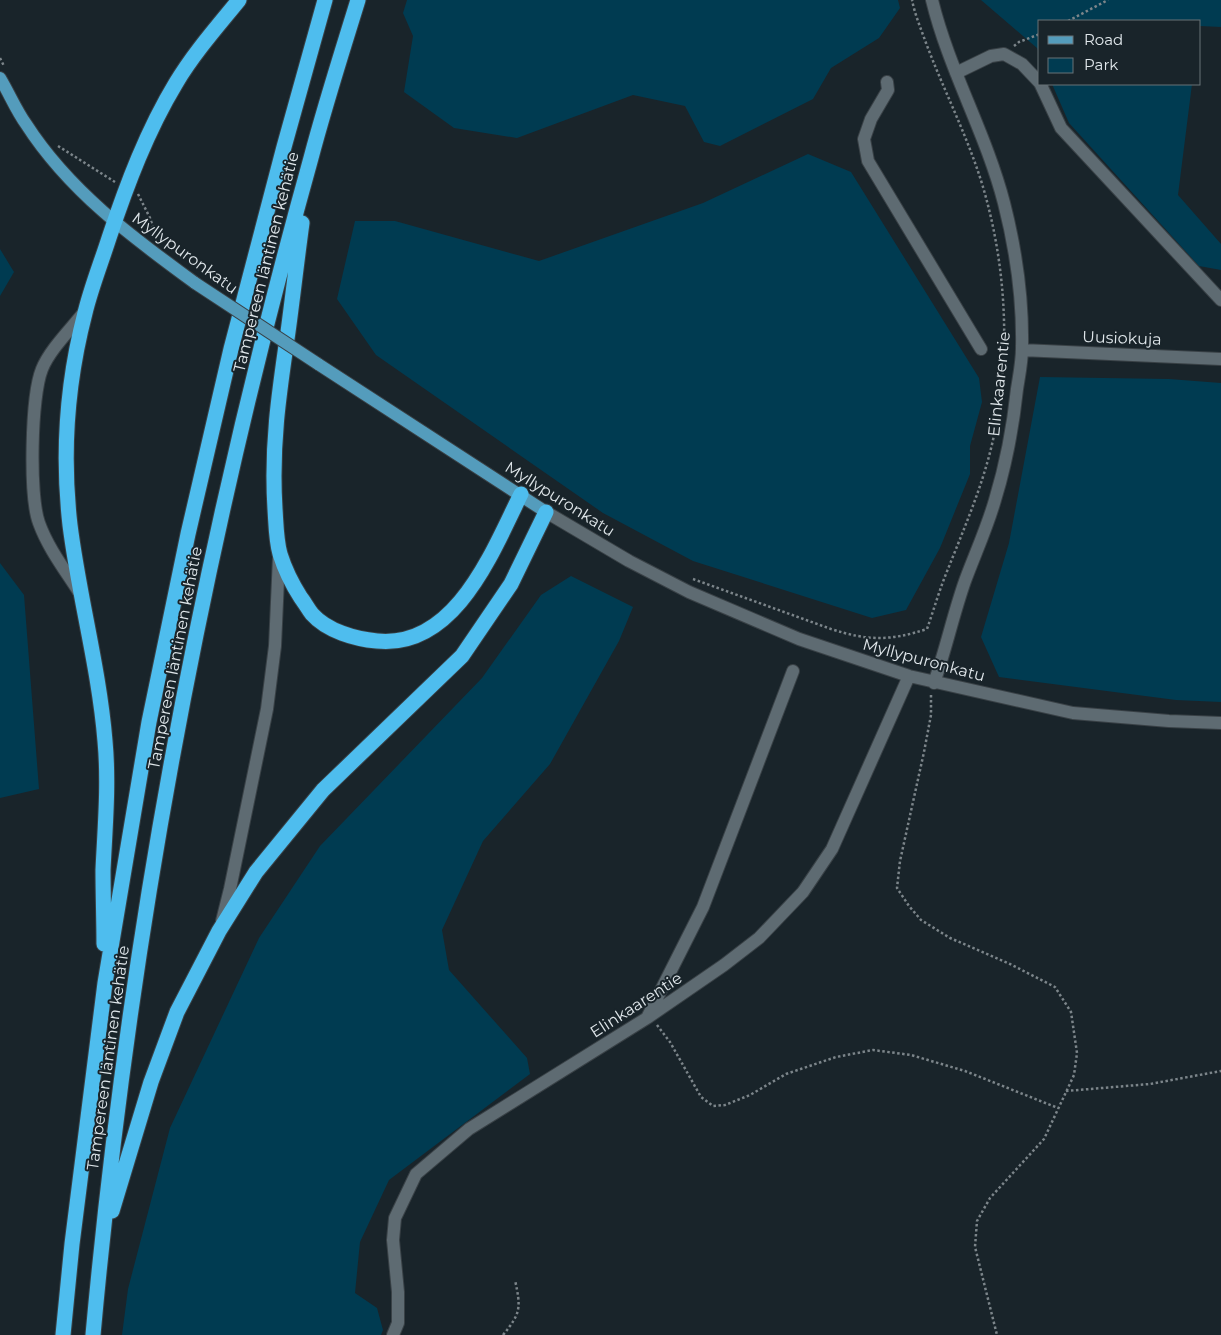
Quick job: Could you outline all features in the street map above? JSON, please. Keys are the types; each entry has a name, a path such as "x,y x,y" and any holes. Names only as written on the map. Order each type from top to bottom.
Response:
{"highway":[{"path":"105,983 103,872 107,804 106,742 97,672 70,525 66,464 74,365 85,312 126,188 150,133 176,82 194,56 239,0"},
{"name":"Tampereen läntinen kehätie","path":"63,1335 72,1244 105,983 149,722 188,534 231,349 325,0"},
{"name":"Tampereen läntinen kehätie","path":"93,1335 100,1251 142,932 178,728 216,540 259,359 311,158 358,0"},
{"path":"311,158 274,430 273,472 280,552 290,581 312,614 329,626 365,640 385,642 407,638 428,630 463,600 481,574 520,494"},
{"path":"100,1251 151,1082 177,1012 219,931 256,872 323,790 462,656 511,584 546,512"}],"main road":[{"name":"Myllypuronkatu","path":"2,72 26,124 55,164 87,198 115,222 195,283 546,512"}],"street":[{"name":"Elinkaarentie","path":"932,0 943,38 981,134 1003,200 1012,238 1018,277 1022,350 1014,420 1007,457 995,501 965,582 934,683"},
{"path":"956,73 991,56 1004,54 1022,64 1038,82"},
{"path":"888,82 888,90 871,119 864,139 868,161 981,349"},
{"path":"1040,85 1061,128 1221,300"},
{"path":"83,598 48,544 38,522 33,495 33,443 36,398 42,369 55,348 85,312"},
{"name":"Uusiokuja","path":"1022,350 1221,359"},
{"name":"Myllypuronkatu","path":"546,512 629,561 689,592 799,639 908,676 1073,713 1169,721 1221,723"},
{"path":"219,931 230,889 267,709 275,646 280,552"},
{"path":"649,1017 703,907 793,671"},
{"name":"Elinkaarentie","path":"393,1335 398,1323 398,1292 393,1240 395,1218 416,1174 469,1129 649,1017 724,965 759,938 803,892 832,849 908,676"}],"path":[{"path":"1070,20 1108,0"},
{"path":"1004,54 1019,42 1038,35"},
{"path":"0,58 2,72"},
{"path":"56,144 126,188 138,193 144,203 158,244"},
{"path":"693,579 831,629 848,634 882,639"},
{"path":"934,683 930,697 931,714 902,853 897,888 921,920 950,938 1010,964 1055,987 1071,1012 1077,1053 1074,1075 1044,1139 990,1198 978,1220 975,1248 998,1335"},
{"path":"649,1017 670,1042 701,1097 713,1106 725,1105 750,1095 786,1074 836,1057 873,1050 911,1055 965,1071 1058,1108"},
{"path":"1066,1091 1150,1084 1221,1071"},
{"path":"503,1335 517,1317 518,1296 516,1280"}],"green space":[{"path":"407,0 898,0 900,8 879,38 831,68 813,99 720,146 704,142 685,106 633,95 517,138 454,128 404,92 413,36 403,13"},
{"path":"981,0 1221,0 1221,27 1201,26 1201,20 1038,20 1038,50"},
{"path":"1052,85 1192,85 1178,195 1221,244 1221,270 1199,266 1069,123"},
{"path":"808,154 851,172 979,378 982,402 970,446 970,474 940,548 906,610 872,618 693,561 603,513 376,355 337,299 355,221 395,221 539,261 703,203"},
{"path":"0,249 14,272 0,296"},
{"path":"1040,377 1169,379 1221,383 1221,702 1176,700 999,677 981,637 1009,543"},
{"path":"0,563 24,595 39,789 0,798"},
{"path":"571,576 633,607 619,641 550,764 483,841 442,930 449,970 527,1058 530,1074 389,1180 360,1242 355,1293 377,1308 383,1330 381,1335 122,1335 128,1289 170,1128 259,938 320,846 482,678 541,595"}]}
